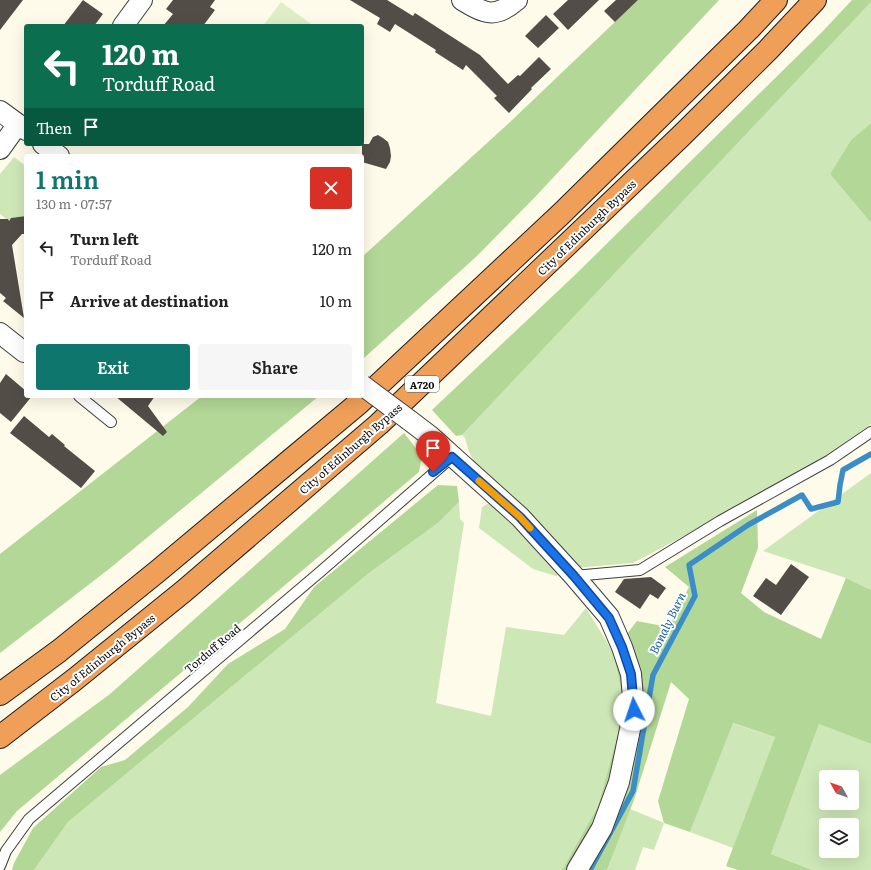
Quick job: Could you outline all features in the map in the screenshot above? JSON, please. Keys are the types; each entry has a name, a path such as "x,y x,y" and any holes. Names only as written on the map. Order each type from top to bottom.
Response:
{"highway":[{"name":"A720","path":"0,694 59,651 158,571 359,403 561,214 722,56 776,0"},
{"name":"City of Edinburgh Bypass","path":"0,737 74,680 184,591 380,424 680,137 768,50 815,0"}],"street":[{"path":"124,24 142,0"},
{"path":"462,0 476,9 488,13 505,10 517,0"},
{"path":"0,111 22,128 0,149"},
{"path":"46,146 56,154"},
{"path":"0,333 24,352"},
{"path":"364,386 430,436 520,517 574,576 609,618 631,674 634,710 620,782 602,828 577,870"}],"lane":[{"path":"81,398 111,422"},
{"path":"574,576 640,570 720,521 830,460 871,432"},
{"name":"Torduff Road","path":"0,866 6,850 29,820 320,572 452,457"}],"green space":[{"path":"638,0 719,0 536,196 477,256 364,358 364,255 509,123"},
{"path":"852,0 871,0 871,2 462,435 456,436 432,410 576,274 823,31"},
{"path":"281,2 311,24 264,24"},
{"path":"871,2 871,123 851,140 830,174 871,223 871,424 827,455 686,535 633,563 574,568 479,471 469,452 465,438 462,435"},
{"path":"871,123 871,223 830,174 851,140"},
{"path":"14,157 24,164 24,216 11,218 9,221 0,214 0,174"},
{"path":"199,398 317,398 109,569 0,653 0,554"},
{"path":"404,433 422,456 419,472 17,811 0,832 0,775 110,694"},
{"path":"871,473 871,590 846,578 763,551"},
{"path":"438,485 457,486 459,502 438,523 369,573 68,822 34,870 12,870 14,863 33,828 101,767 125,760 188,707 228,664 285,629 314,587"},
{"path":"459,502 460,519 464,523 436,703 491,716 506,627 564,635 586,608 613,652 625,708 598,806 562,870 34,870 68,822 369,573 438,523"},
{"path":"489,503 505,512 563,573 556,576 533,569 479,528 482,507"},
{"path":"757,510 758,548 741,593 764,612 821,639 846,578 871,590 871,744 819,724 771,854 812,870 738,870 726,866 775,737 733,723 690,832 664,823 658,801 689,699 671,682 634,800 607,870 562,870 598,806 625,708 613,652 637,621 668,627 689,587 665,567"},
{"path":"732,723 775,737 733,848 690,832"},
{"path":"819,724 871,744 871,870 812,870 771,854"},
{"path":"630,809 664,823 654,850 643,847 635,870 607,870"}],"building":[{"path":"0,0 23,0 0,30"},
{"path":"83,0 103,14 96,24 65,24"},
{"path":"173,0 215,0 210,7 215,10 204,24 165,24 173,14 166,9"},
{"path":"350,0 387,0 413,16 415,13 480,55 508,84 518,75 520,76 539,57 551,69 531,88 532,89 509,113 494,98 497,96 466,65 463,70 435,52 436,50 395,24 390,32 377,24 380,18"},
{"path":"568,0 599,0 568,30 553,14"},
{"path":"616,0 638,0 615,22 604,11"},
{"path":"546,15 559,28 538,48 525,36"},
{"path":"378,135 388,142 391,156 390,162 386,169 364,163 362,146 364,146 364,144 369,144 373,137"},
{"path":"24,216 24,234 22,234 12,245 24,318 3,301 6,298 0,293 0,219 8,219 9,221 11,218"},
{"path":"6,374 24,389 24,398 30,398 11,422 0,413 0,383"},
{"path":"117,398 154,398 148,406 167,432 163,436"},
{"path":"24,416 49,437 52,434 65,445 64,446 95,471 81,488 10,433"},
{"path":"791,564 809,577 781,615 753,596 766,578 776,585"},
{"path":"651,577 666,588 658,599 650,594 640,609 615,592 624,579"}],"waterway":[{"name":"Bonaly Burn","path":"590,870 633,791 653,675 695,596 689,565 748,525 802,495 811,509 838,502 843,470 871,454"}],"slow traffic":[{"path":"479,481 520,517 530,528"}],"route":[{"path":"433,472 452,457 520,517 574,576 609,618 622,647 631,674 634,710"}]}
